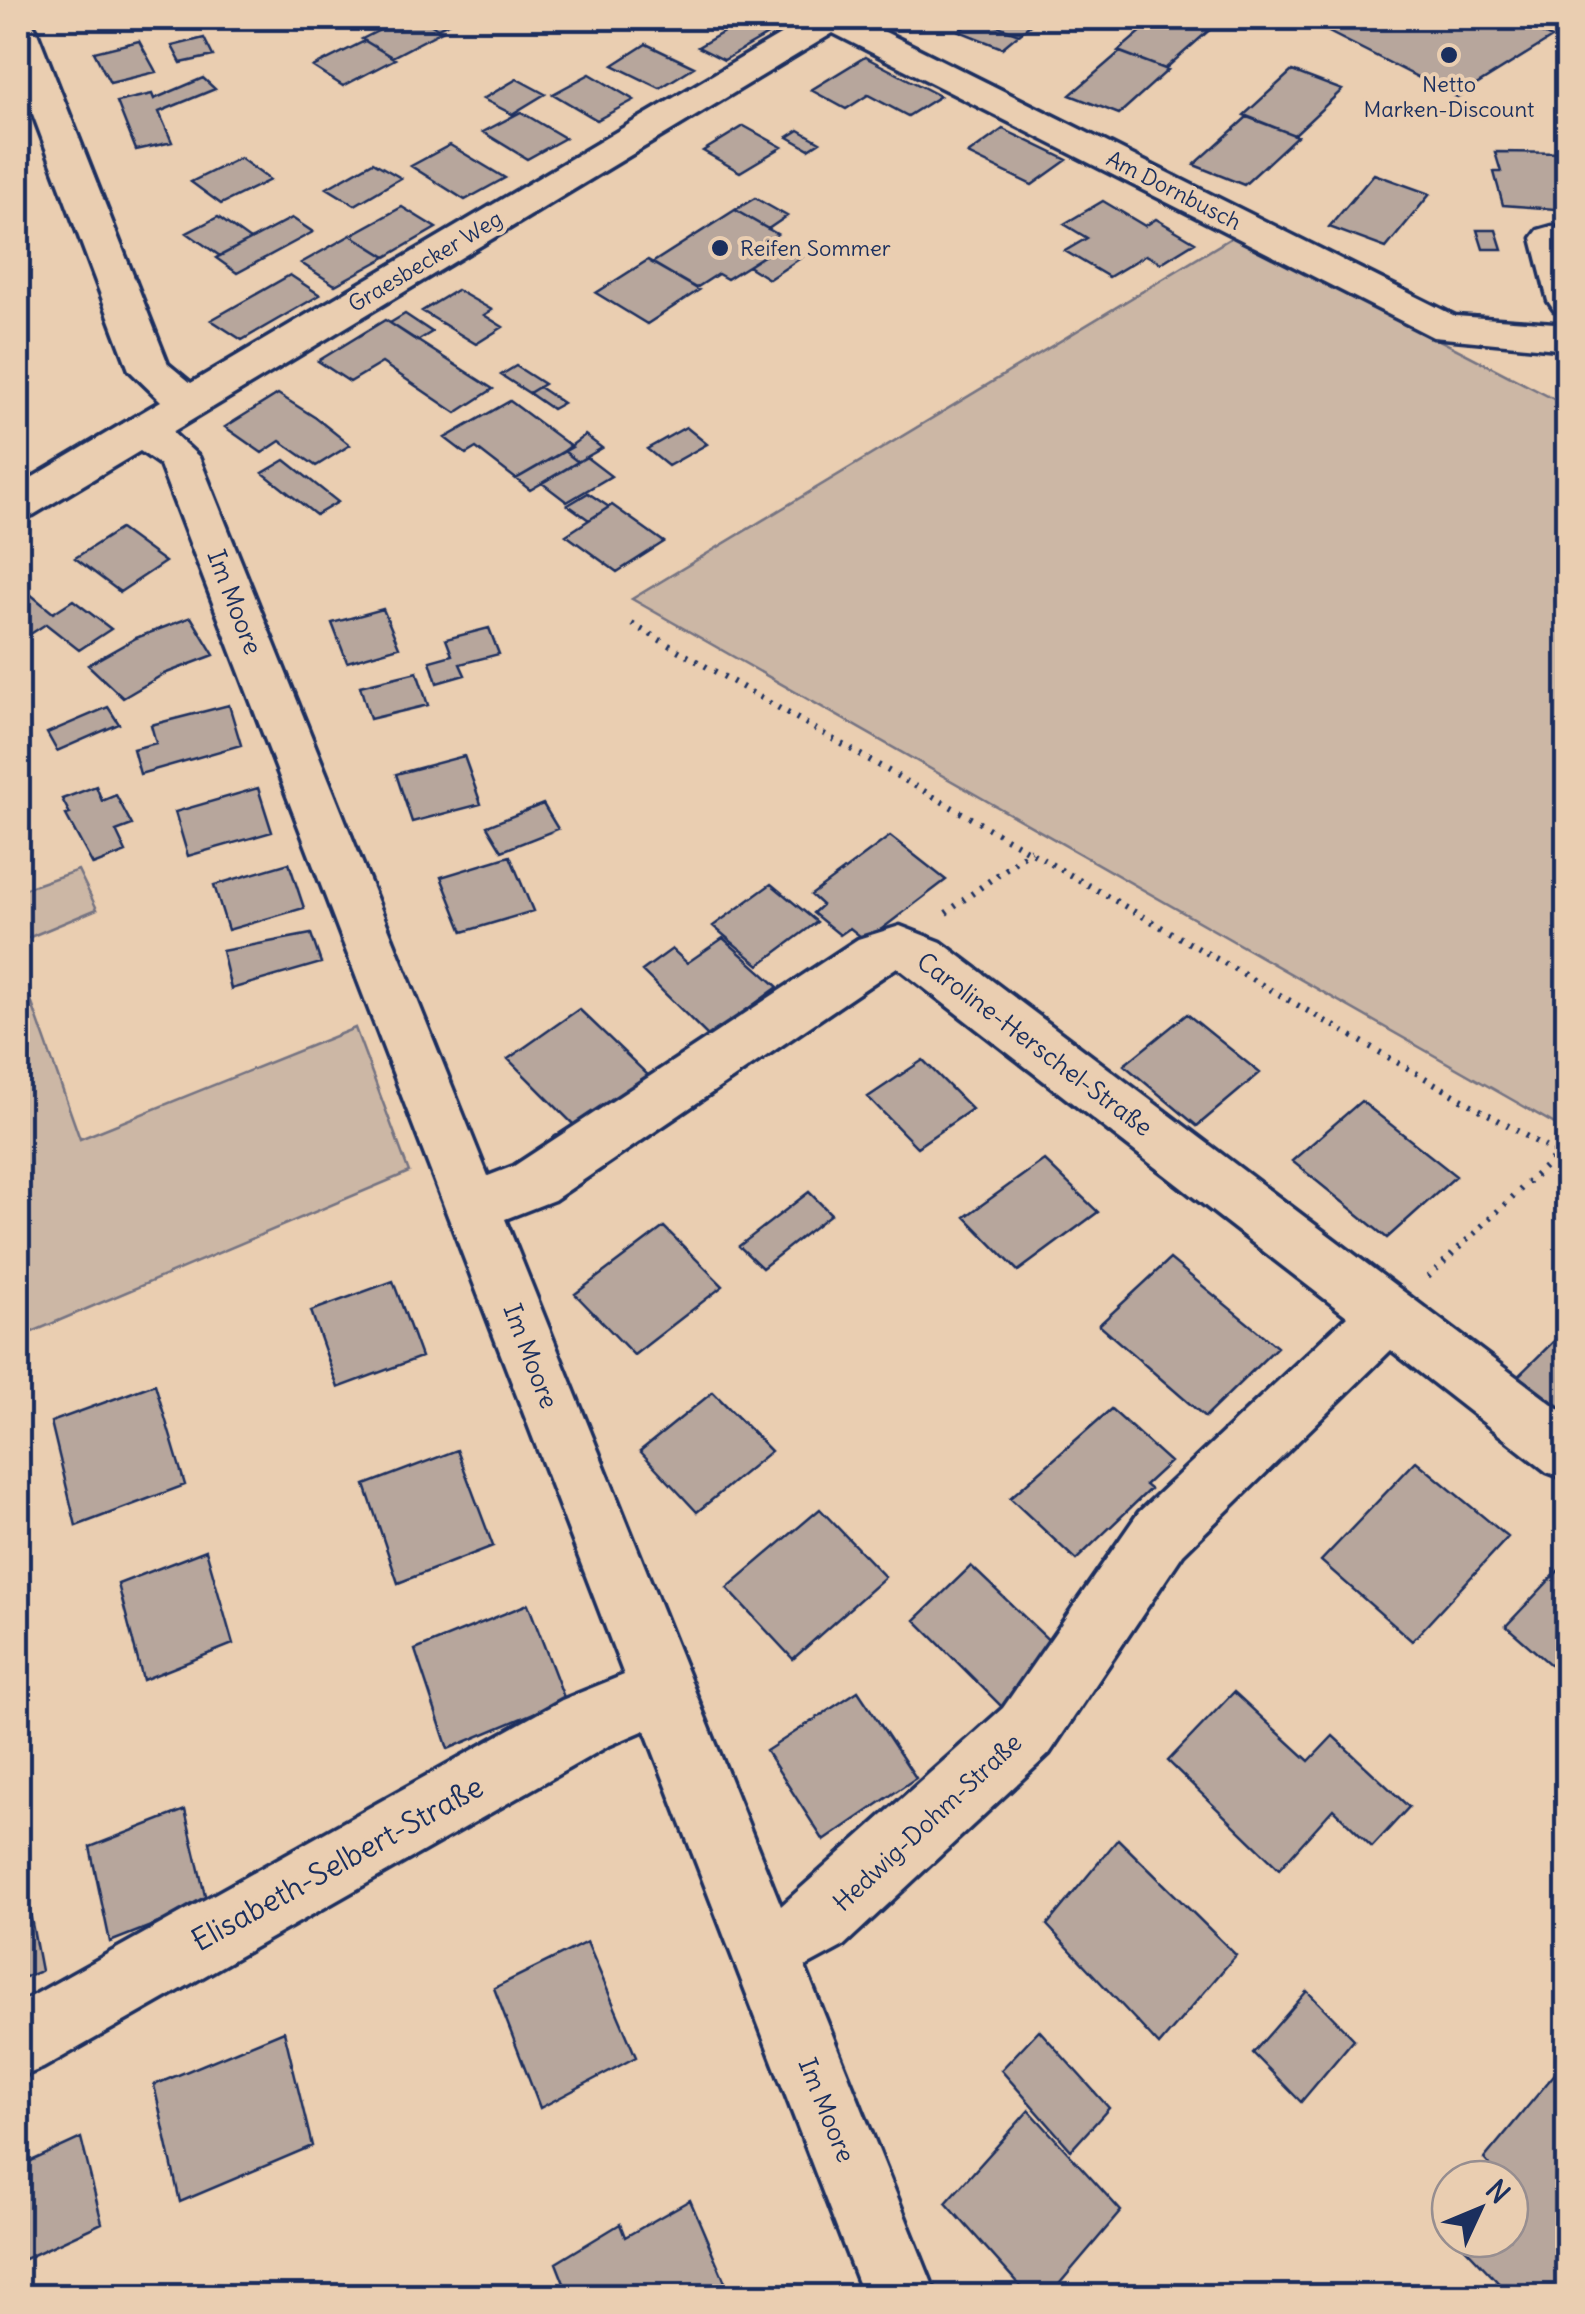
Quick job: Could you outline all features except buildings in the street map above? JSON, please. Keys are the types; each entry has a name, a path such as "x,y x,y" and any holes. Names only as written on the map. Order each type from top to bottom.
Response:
{"street":[{"name":"Am Dornbusch","path":"832,18 1447,328 1568,337"},
{"name":"Graesbecker Weg","path":"18,505 832,18"},
{"name":"Im Moore","path":"18,29 150,370 178,457 900,2296"},
{"path":"1552,238 1568,301"},
{"name":"Caroline-Herschel-Straße","path":"472,1206 534,1183 876,953 900,946 923,956 1568,1452"},
{"name":"Hedwig-Dohm-Straße","path":"764,1952 818,1923 1026,1731 1162,1533 1388,1314"},
{"name":"Elisabeth-Selbert-Straße","path":"18,2044 586,1723 662,1691"}],"path":[{"path":"632,624 1568,1160"},
{"path":"900,946 1032,850"},
{"path":"1388,1314 1558,1154"}],"shaded area":[{"path":"1236,235 1567,406 1567,1131 632,599"},
{"path":"78,870 97,909 18,942 18,891"},
{"path":"18,964 80,1139 355,1028 409,1172 18,1338"}],"place":[{"name":"Netto Marken-Discount","path":"1449,55"},
{"name":"Reifen Sommer","path":"720,248"}]}
